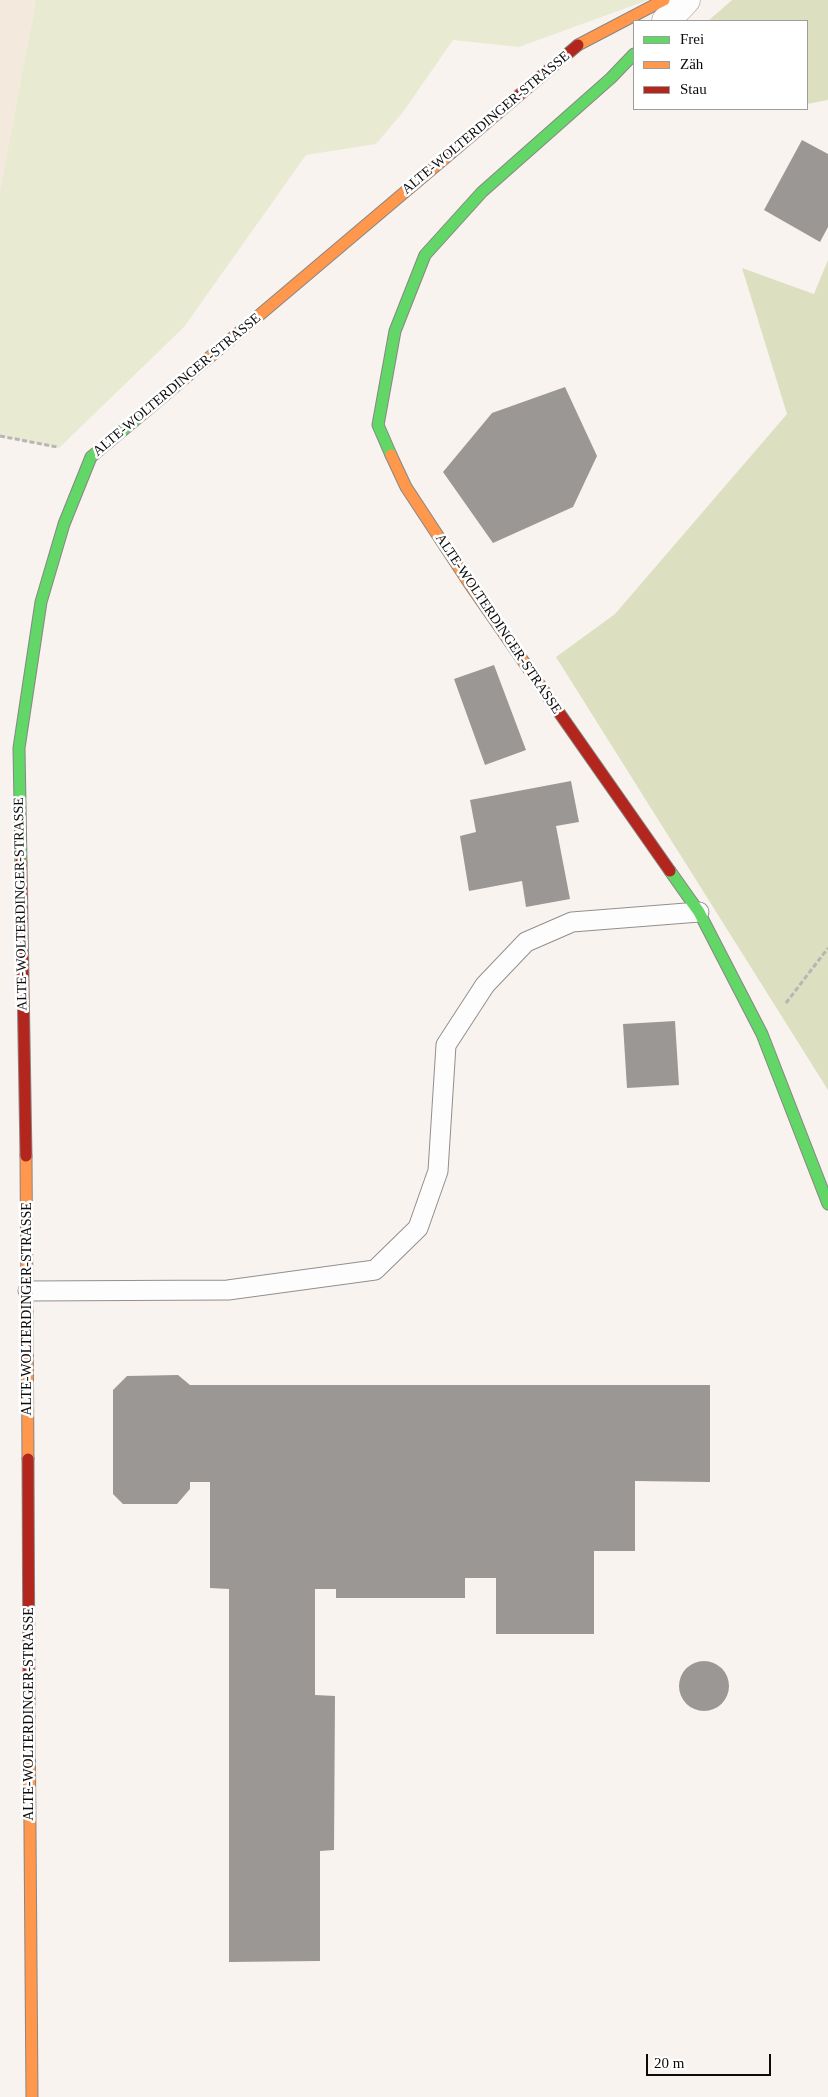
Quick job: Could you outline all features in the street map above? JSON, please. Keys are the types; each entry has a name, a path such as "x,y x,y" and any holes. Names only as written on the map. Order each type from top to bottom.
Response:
{"street":[{"name":"ALTE-WOLTERDINGER-STRASSE","path":"32,2097 28,1291 19,748 41,602 64,524 91,457 583,41 664,0"},
{"path":"667,20 686,0"},
{"name":"ALTE-WOLTERDINGER-STRASSE","path":"633,55 611,78 482,192 425,255 395,331 378,425 406,487 469,583 699,912 762,1034 828,1204"}],"lane":[{"path":"28,1291 228,1290 374,1270 418,1228 438,1171 446,1046 485,985 526,942 572,922 699,912"}],"path":[{"path":"0,436 59,448"},
{"path":"762,1034 828,948"}],"shaded area":[{"path":"0,0 36,0 0,190"}],"green space":[{"path":"36,0 648,0 519,47 453,40 403,112 376,144 306,155 184,327 59,448 0,436 0,190"},
{"path":"732,0 828,0 828,100 808,104 808,20 709,20"},
{"path":"828,260 828,1090 556,657 615,614 787,414 742,268 814,294"}],"building":[{"path":"802,140 828,154 828,227 820,242 764,210"},
{"path":"565,387 597,456 573,507 493,543 443,472 492,413"},
{"path":"494,665 526,750 485,765 454,679"},
{"path":"571,781 579,822 556,826 570,899 526,907 522,881 469,891 460,836 476,832 470,800"},
{"path":"675,1021 679,1085 627,1088 623,1024"},
{"path":"178,1375 190,1385 710,1385 710,1482 635,1481 635,1551 594,1551 594,1634 496,1634 496,1578 465,1578 465,1598 336,1598 336,1589 315,1589 315,1695 335,1696 334,1850 320,1851 320,1961 229,1962 229,1589 210,1588 210,1482 190,1482 190,1489 177,1504 123,1504 113,1494 113,1390 127,1376"},
{"path":"699,1661 709,1661 722,1668 729,1681 729,1691 722,1704 709,1711 699,1711 690,1707 683,1700 679,1691 679,1681 683,1672 690,1665"}],"traffic: fast":[{"path":"391,455 378,425 395,331 425,255 482,192 611,78 633,55"},
{"path":"21,862 19,748 41,602 64,524 91,457 146,411"},
{"path":"670,871 699,912 762,1034 828,1204"}],"traffic: slow":[{"path":"578,45 664,0"},
{"path":"146,411 451,153"},
{"path":"391,455 406,487 469,583 544,691"},
{"path":"26,1156 28,1459"},
{"path":"29,1699 32,2097"}],"traffic: jam":[{"path":"451,153 578,45"},
{"path":"544,691 670,871"},
{"path":"21,862 26,1156"},
{"path":"28,1459 29,1699"}]}
